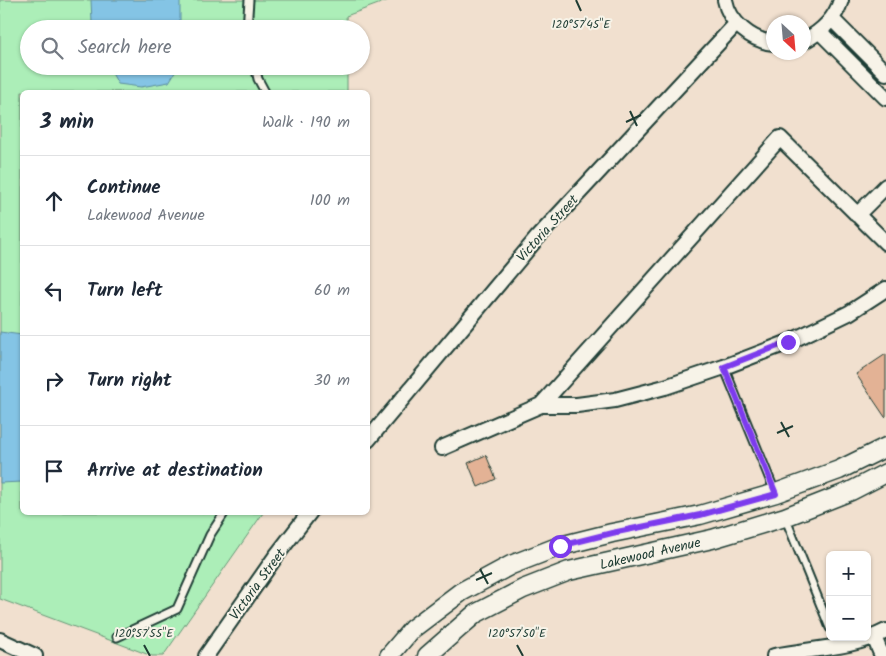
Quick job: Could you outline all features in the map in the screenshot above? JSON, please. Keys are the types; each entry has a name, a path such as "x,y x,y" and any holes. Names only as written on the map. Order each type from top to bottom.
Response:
{"street":[{"path":"725,0 726,6 736,24 750,35 766,43"},
{"path":"811,37 820,32 832,18 841,0"},
{"path":"832,18 886,73"},
{"name":"Victoria Street","path":"370,438 537,238 736,24"},
{"path":"820,32 886,98"},
{"path":"541,405 780,138 886,243"},
{"path":"857,215 886,186"},
{"path":"442,448 541,405 577,405 615,400 665,387 724,367 788,342 841,317 886,289"},
{"name":"Lakewood Avenue","path":"389,656 412,629 461,592 511,565 560,546 700,515 776,494 839,470 886,447"},
{"name":"Lakewood Avenue","path":"427,656 475,614 524,589 569,571 712,539 785,517 851,491 886,473"},
{"name":"Victoria Street","path":"206,656 276,556 308,515"},
{"path":"774,656 880,634 882,656"},
{"path":"0,640 35,656"}],"lane":[{"path":"247,20 249,0"},
{"path":"257,75 264,90"},
{"path":"724,367 776,494"},
{"path":"117,637 177,608 210,535 223,515"},
{"path":"785,517 826,618"}],"green space":[{"path":"0,0 389,0 346,16 346,20 20,20 20,75 347,75 347,90 20,90 20,515 262,515 163,656 152,656 0,599"}],"water":[{"path":"91,0 180,0 180,20 92,20"},
{"path":"113,75 173,75 169,82 141,87 118,84"},
{"path":"0,332 20,335 20,482 0,483"}],"building":[{"path":"886,354 886,416 885,417 856,374"},
{"path":"486,455 496,479 478,487 468,463"}],"route":[{"path":"560,546 700,515 776,494 724,367 788,342"}]}
